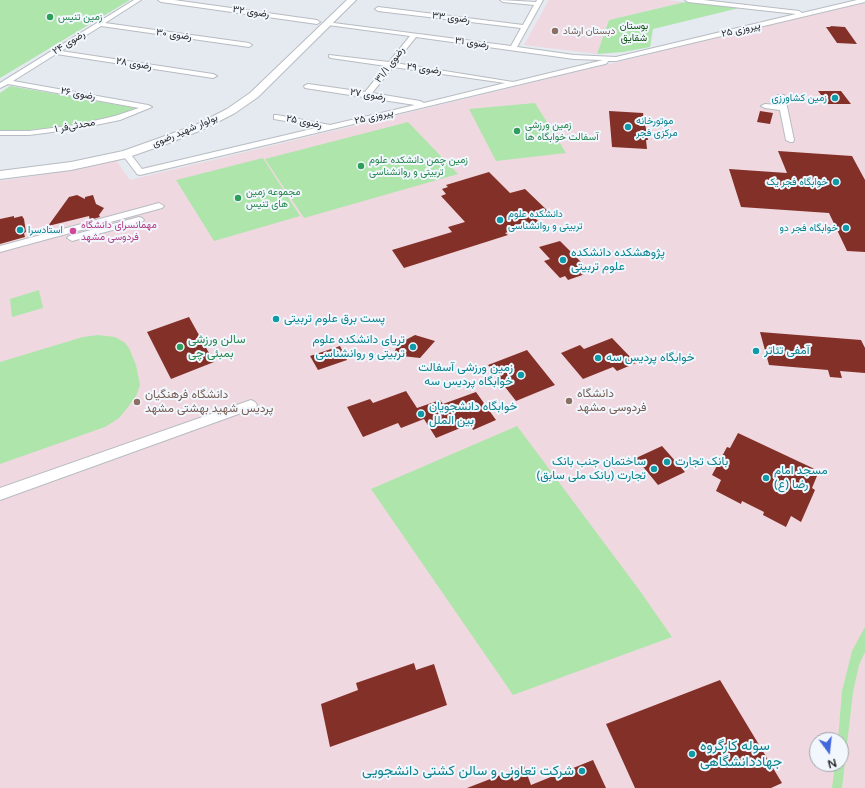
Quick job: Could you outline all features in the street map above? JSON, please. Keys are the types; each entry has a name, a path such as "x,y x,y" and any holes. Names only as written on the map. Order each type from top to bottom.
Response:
{"street":[{"name":"رضوی ۲۴","path":"0,86 138,0"},
{"name":"رضوی ۳۲","path":"161,0 323,22"},
{"name":"بولوار شهید رضوی","path":"0,175 71,166 126,154 200,127 231,111 263,87 323,22 340,0"},
{"name":"بولوار شهید رضوی","path":"0,165 71,157 135,141 190,122 218,107 249,84 323,22 352,0"},
{"path":"503,0 539,2 513,48"},
{"path":"693,0 808,14"},
{"name":"پیروزی ۲۵","path":"616,60 860,1"},
{"name":"رضوی ۳۳","path":"378,9 525,27"},
{"name":"رضوی ۳۱","path":"323,22 574,56 616,60"},
{"name":"رضوی ۳۰","path":"99,24 249,45"},
{"name":"رضوی ۳۱/۱","path":"367,95 414,35"},
{"name":"رضوی ۲۸","path":"55,52 213,76"},
{"name":"رضوی ۲۹","path":"331,56 517,83"},
{"name":"پیروزی ۲۵","path":"126,154 140,172 608,62"},
{"name":"رضوی ۲۶","path":"7,82 148,107"},
{"name":"رضوی ۲۷","path":"308,86 427,104"},
{"path":"781,97 790,140"},
{"path":"765,106 784,108"},
{"name":"محدثی‌فر ۱","path":"0,133 29,133 76,127 117,118 148,107"},
{"name":"رضوی ۲۵","path":"277,116 332,127"},
{"path":"0,249 159,206"},
{"path":"0,258 139,220"},
{"path":"0,494 251,405"}],"shaded area":[{"path":"549,0 667,0 685,2 609,20 597,54 524,45"},
{"name":"دانشگاه فردوسی مشهد","path":"865,2 865,788 0,788 0,181 72,170 116,160 130,180"}],"green space":[{"path":"0,0 130,0 0,78"},
{"name":"بوستان شقایق","path":"685,2 739,8 653,29 650,47 623,52 597,54 609,20"},
{"path":"10,86 136,108 114,116 73,125 29,130 0,131 0,93"},
{"name":"زمین ورزشی آسفالت خوابگاه ها","path":"535,103 566,153 496,161 469,109"},
{"name":"زمین چمن دانشکده علوم تربیتی و روانشناسی","path":"408,122 458,174 304,218 265,159"},
{"name":"مجموعه زمین های تنیس","path":"263,158 300,216 214,241 176,180"},
{"path":"39,290 43,308 12,317 10,299"},
{"path":"98,335 115,337 124,342 129,348 136,365 140,385 136,396 128,407 119,418 105,427 0,464 0,362 83,337"},
{"path":"517,426 640,591 672,637 513,695 371,489"},
{"path":"865,627 865,652 859,665 853,692 848,732 839,732 842,691 852,651"},
{"path":"834,772 844,772 842,788 832,788"}],"building":[{"path":"830,26 845,27 857,44 837,43 826,27 831,27"},
{"name":"زمین کشاورزی","path":"818,91 841,91 851,104 828,104"},
{"name":"موتورخانه مرکزی فجر","path":"609,111 643,113 648,140 646,140 647,149 612,147"},
{"path":"760,111 773,113 770,124 757,122"},
{"path":"778,151 852,156 865,180 865,252 847,251 829,213 741,207 729,169 787,173"},
{"name":"دانشکده علوم تربیتی و روانشناسی","path":"489,172 510,193 525,189 550,213 535,218 539,222 505,233 508,235 404,268 392,250 452,232 448,227 465,222 441,196 446,194 442,189 448,187 446,185"},
{"name":"مهمانسرای دانشگاه فردوسی مشهد","path":"77,195 85,199 85,197 93,195 96,204 104,208 99,215 100,217 90,220 89,216 48,226 69,197"},
{"name":"استادسرا","path":"14,216 14,218 22,216 24,219 26,232 24,233 25,237 0,244 0,219"},
{"name":"پژوهشکده دانشکده علوم تربیتی","path":"560,241 591,272 568,280 565,276 560,278 544,261 550,259 539,247"},
{"name":"سالن ورزشی بمبئی چی","path":"189,317 214,362 171,379 147,332"},
{"path":"760,332 861,340 865,348 865,373 840,371 842,378 830,377 828,370 769,365"},
{"name":"تریای دانشکده علوم تربیتی و روانشناسی","path":"415,335 435,341 420,358 393,355 398,344"},
{"name":"خوابگاه پردیس سه","path":"612,338 636,363 617,371 613,367 583,379 561,353 580,345 584,349"},
{"path":"340,346 347,360 318,370 310,356"},
{"name":"زمین ورزشی آسفالت خوابگاه پردیس سه","path":"527,350 555,385 516,401 488,365"},
{"name":"خوابگاه دانشجویان بین الملل","path":"406,391 417,408 440,400 443,404 476,392 496,420 473,430 470,424 436,438 424,419 401,428 398,423 363,437 347,407 370,399 373,403"},
{"name":"مسجد امام رضا (ع)","path":"738,433 819,471 812,488 815,490 801,522 791,516 786,527 763,515 764,512 742,501 741,504 716,491 721,480 712,475 727,447 730,448"},
{"path":"662,446 685,472 658,485 636,458"},
{"path":"414,663 416,670 434,664 447,705 330,747 321,704 358,690 356,683"},
{"name":"سوله کارگروه جهاددانشگاهی","path":"720,680 782,783 771,788 635,788 606,724"},
{"name":"شرکت تعاونی و سالن کشتی دانشجویی","path":"593,760 606,788 467,788 524,766 531,785"}],"place":[{"name":"زمین تنیس","path":"50,17"},
{"name":"دبستان ارشاد","path":"555,31"},
{"name":"زمین کشاورزی","path":"835,98"},
{"name":"موتورخانه مرکزی فجر","path":"628,127"},
{"name":"زمین ورزشی آسفالت خوابگاه ها","path":"517,131"},
{"name":"زمین چمن دانشکده علوم تربیتی و روانشناسی","path":"361,166"},
{"name":"خوابگاه فجر یک","path":"836,182"},
{"name":"مجموعه زمین های تنیس","path":"238,198"},
{"name":"دانشکده علوم تربیتی و روانشناسی","path":"500,220"},
{"name":"خوابگاه فجر دو","path":"846,228"},
{"name":"استادسرا","path":"20,230"},
{"name":"مهمانسرای دانشگاه فردوسی مشهد","path":"73,231"},
{"name":"پژوهشکده دانشکده علوم تربیتی","path":"563,260"},
{"name":"پست برق علوم تربیتی","path":"276,319"},
{"name":"سالن ورزشی بمبئی چی","path":"180,347"},
{"name":"تریای دانشکده علوم تربیتی و روانشناسی","path":"413,347"},
{"name":"آمفی تئاتر","path":"756,351"},
{"name":"خوابگاه پردیس سه","path":"598,358"},
{"name":"زمین ورزشی آسفالت خوابگاه پردیس سه","path":"521,375"},
{"name":"دانشگاه فردوسی مشهد","path":"569,401"},
{"name":"دانشگاه فرهنگیان پردیس شهید بهشتی مشهد","path":"137,402"},
{"name":"خوابگاه دانشجویان بین الملل","path":"421,414"},
{"name":"بانک تجارت","path":"667,462"},
{"name":"ساختمان جنب بانک تجارت (بانک ملی سابق)","path":"654,469"},
{"name":"مسجد امام رضا (ع)","path":"766,478"},
{"name":"سوله کارگروه جهاددانشگاهی","path":"692,754"},
{"name":"شرکت تعاونی و سالن کشتی دانشجویی","path":"582,771"}]}
